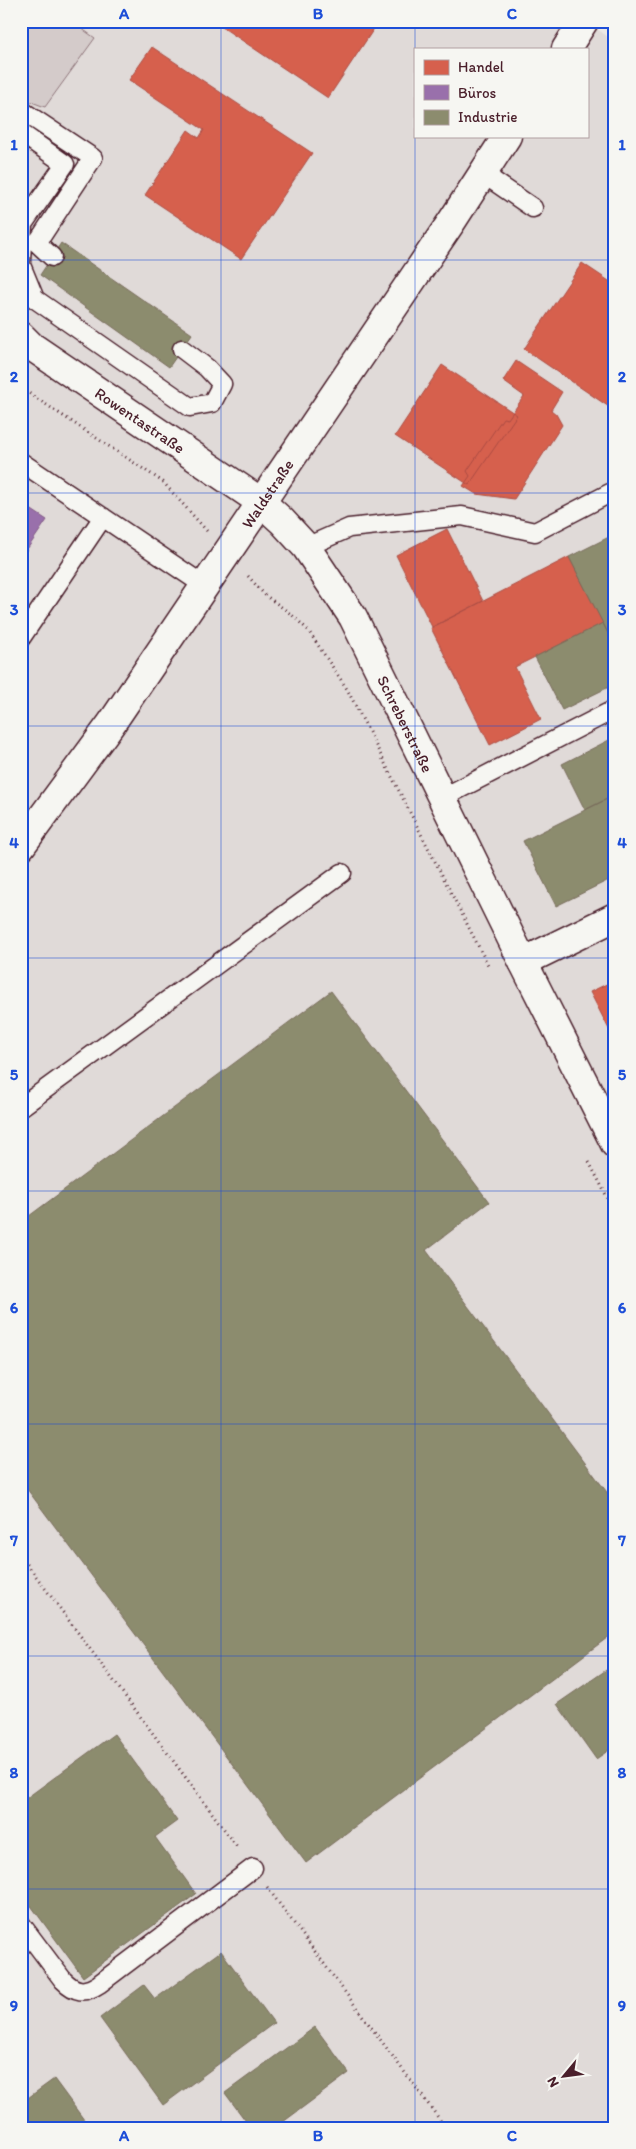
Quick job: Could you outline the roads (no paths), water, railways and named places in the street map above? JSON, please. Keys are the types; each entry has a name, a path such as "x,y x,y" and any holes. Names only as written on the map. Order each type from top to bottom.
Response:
{"street":[{"path":"567,48 584,21"},
{"name":"Waldstraße","path":"21,846 111,724 452,221 506,138"},
{"name":"Rowentastraße","path":"21,336 31,346 261,502"},
{"name":"Schreberstraße","path":"261,502 306,546 353,617 615,1144"},
{"path":"523,962 615,916"}],"lane":[{"path":"21,110 93,158 37,243 52,257"},
{"path":"21,133 65,164 23,224 21,264 35,300 190,407 212,403 222,384 207,368 182,349"},
{"path":"482,173 533,208"},
{"path":"21,462 205,586"},
{"path":"306,546 349,528 462,516 535,532 610,493 615,494"},
{"path":"21,638 103,517"},
{"path":"442,798 615,710"},
{"path":"21,1108 342,873"},
{"path":"21,1924 63,1980 71,1988 82,1992 90,1990 99,1984 253,1868"}]}
